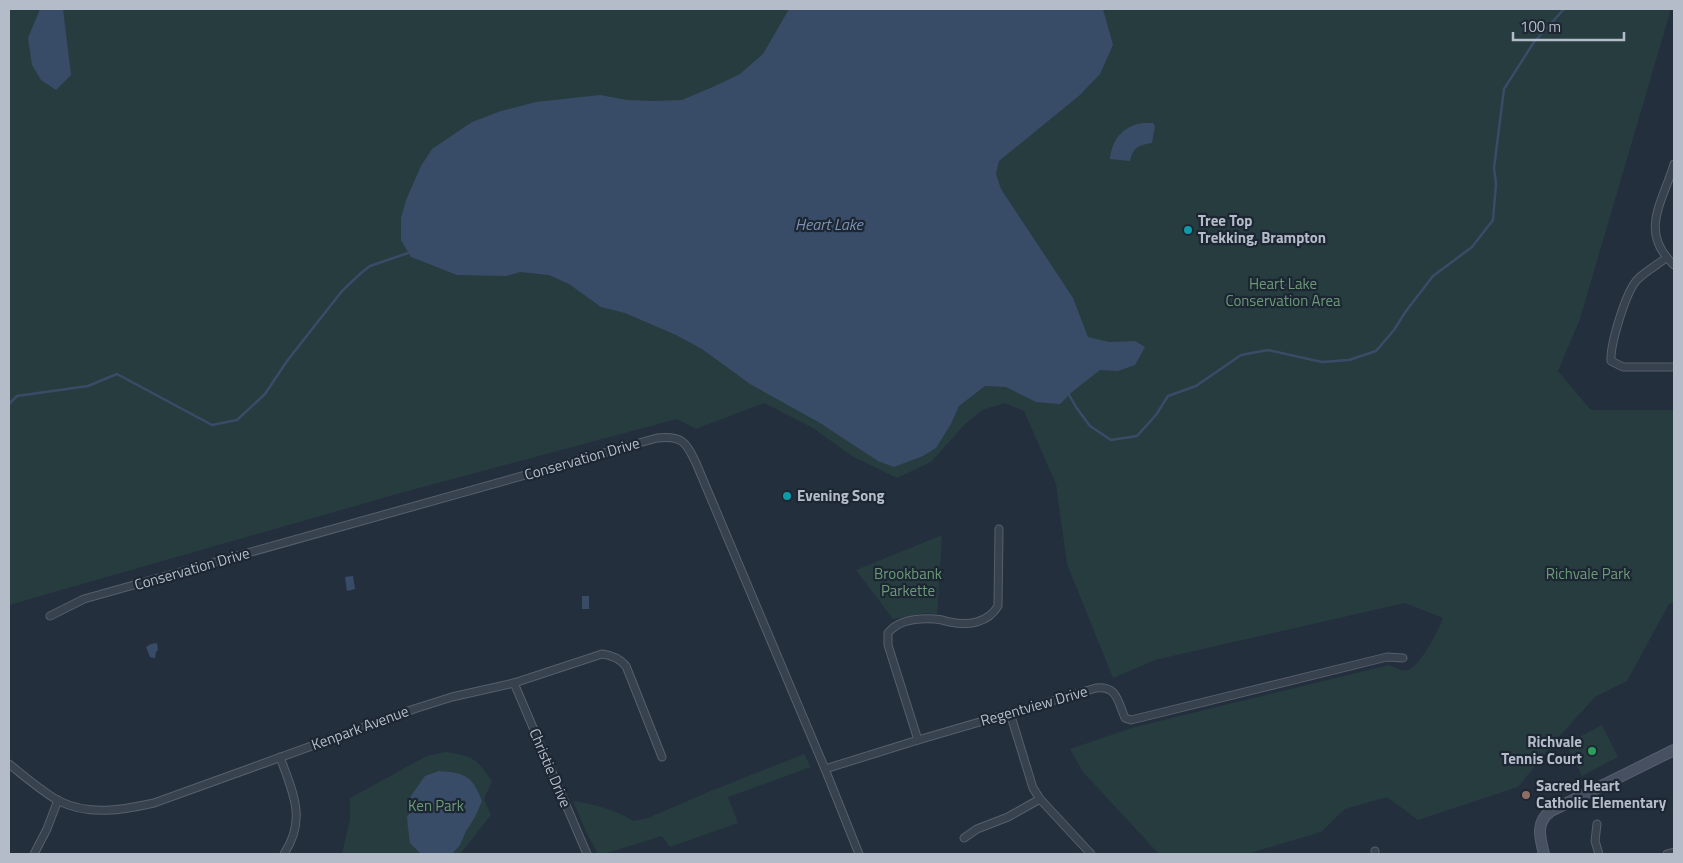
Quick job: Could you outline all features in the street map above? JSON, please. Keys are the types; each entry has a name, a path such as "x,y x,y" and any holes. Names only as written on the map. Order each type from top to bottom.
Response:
{"street":[{"path":"1674,164 1671,184 1657,210 1654,225 1656,238 1666,258 1674,265"},
{"path":"1666,258 1633,285 1626,300 1610,351 1612,361 1616,365 1623,367 1674,367"},
{"name":"Conservation Drive","path":"50,616 84,599 657,438 678,438 687,446 696,463 859,854"},
{"path":"918,740 888,645 888,633 898,624 907,622 936,619 965,624 976,622 992,615 998,606 999,529"},
{"name":"Kenpark Avenue","path":"9,764 58,800 76,807 89,809 127,810 154,803 424,706 452,697 514,683 602,654 620,659 626,666 662,757"},
{"name":"Regentview Drive","path":"825,769 1096,688 1106,687 1111,690 1116,696 1125,718 1131,720 1388,657 1403,658"},
{"name":"Christie Drive","path":"514,683 587,854"},
{"path":"1010,714 1033,788 1040,799 1090,854"},
{"path":"1544,854 1539,830 1545,816 1551,811 1674,750"},
{"path":"280,757 297,807 296,827 291,843 284,854"},
{"path":"964,838 977,829 1008,817 1040,799"},
{"path":"34,854 47,829 58,800"},
{"path":"1597,824 1595,841 1599,854"},
{"path":"1667,854 1674,852"}],"green space":[{"name":"Heart Lake Conservation Area","path":"9,9 1671,9 1580,319 1558,371 1591,410 1674,410 1674,602 1669,604 1627,681 1595,697 1557,739 1518,787 1418,820 1387,797 1345,809 1321,832 1247,854 1159,854 1083,772 1070,749 1135,727 1389,665 1400,670 1408,670 1423,655 1443,618 1405,603 1155,660 1113,678 1067,564 1056,484 1024,411 1005,403 982,410 965,424 931,462 897,478 852,456 813,428 764,403 696,429 677,419 404,492 9,605"},
{"name":"Brookbank Parkette","path":"942,535 937,614 926,613 893,619 856,570"},
{"name":"Richvale Tennis Court","path":"1602,725 1618,757 1582,776 1566,744"},
{"name":"Ken Park","path":"445,752 473,759 492,781 484,799 491,815 460,854 342,854 350,819 350,798 427,756"},
{"path":"804,754 811,767 728,797 738,823 670,847 662,836 604,854 598,854 573,801 619,813 633,821 648,818"}],"water":[{"path":"40,9 63,9 71,75 56,90 41,80 32,65 28,38"},
{"name":"Heart Lake","path":"789,9 1103,9 1113,45 1100,74 1080,95 999,161 996,174 1001,189 1073,298 1088,337 1109,342 1135,341 1145,347 1135,365 1118,371 1100,370 1060,404 1036,402 1006,387 985,386 959,406 951,424 936,448 923,456 894,467 878,461 820,423 750,384 702,349 676,335 625,313 601,307 569,284 549,275 520,272 506,276 457,275 411,257 401,240 401,218 406,200 421,166 432,149 472,122 501,111 536,102 600,95 627,100 682,100 740,74 763,54"},
{"path":"1143,123 1153,123 1155,126 1152,143 1137,148 1130,161 1110,159 1113,145 1124,130"},
{"path":"353,576 355,589 347,591 345,577"},
{"path":"582,596 589,596 589,609 582,609"},
{"path":"157,643 158,650 155,658 150,657 146,647"},
{"path":"439,771 456,773 467,777 475,786 482,801 460,845 452,854 421,854 410,843 407,817 413,808 410,797 425,776"}],"waterway":[{"path":"1068,393 1090,426 1111,440 1137,436 1156,415 1168,396 1196,386 1241,355 1268,350 1322,362 1349,360 1376,351 1394,330 1433,276 1472,247 1493,220 1496,184 1494,168 1504,89 1534,42 1564,9"},
{"path":"9,404 17,396 88,386 117,374 212,425 237,420 265,394 287,361 342,291 370,266 411,252"}],"place":[{"name":"Tree Top Trekking, Brampton","path":"1188,230"},
{"name":"Evening Song","path":"787,496"},
{"name":"Richvale Tennis Court","path":"1592,751"},
{"name":"Sacred Heart Catholic Elementary","path":"1526,795"}],"park label":[{"name":"Richvale Park","path":"1588,574"}]}
